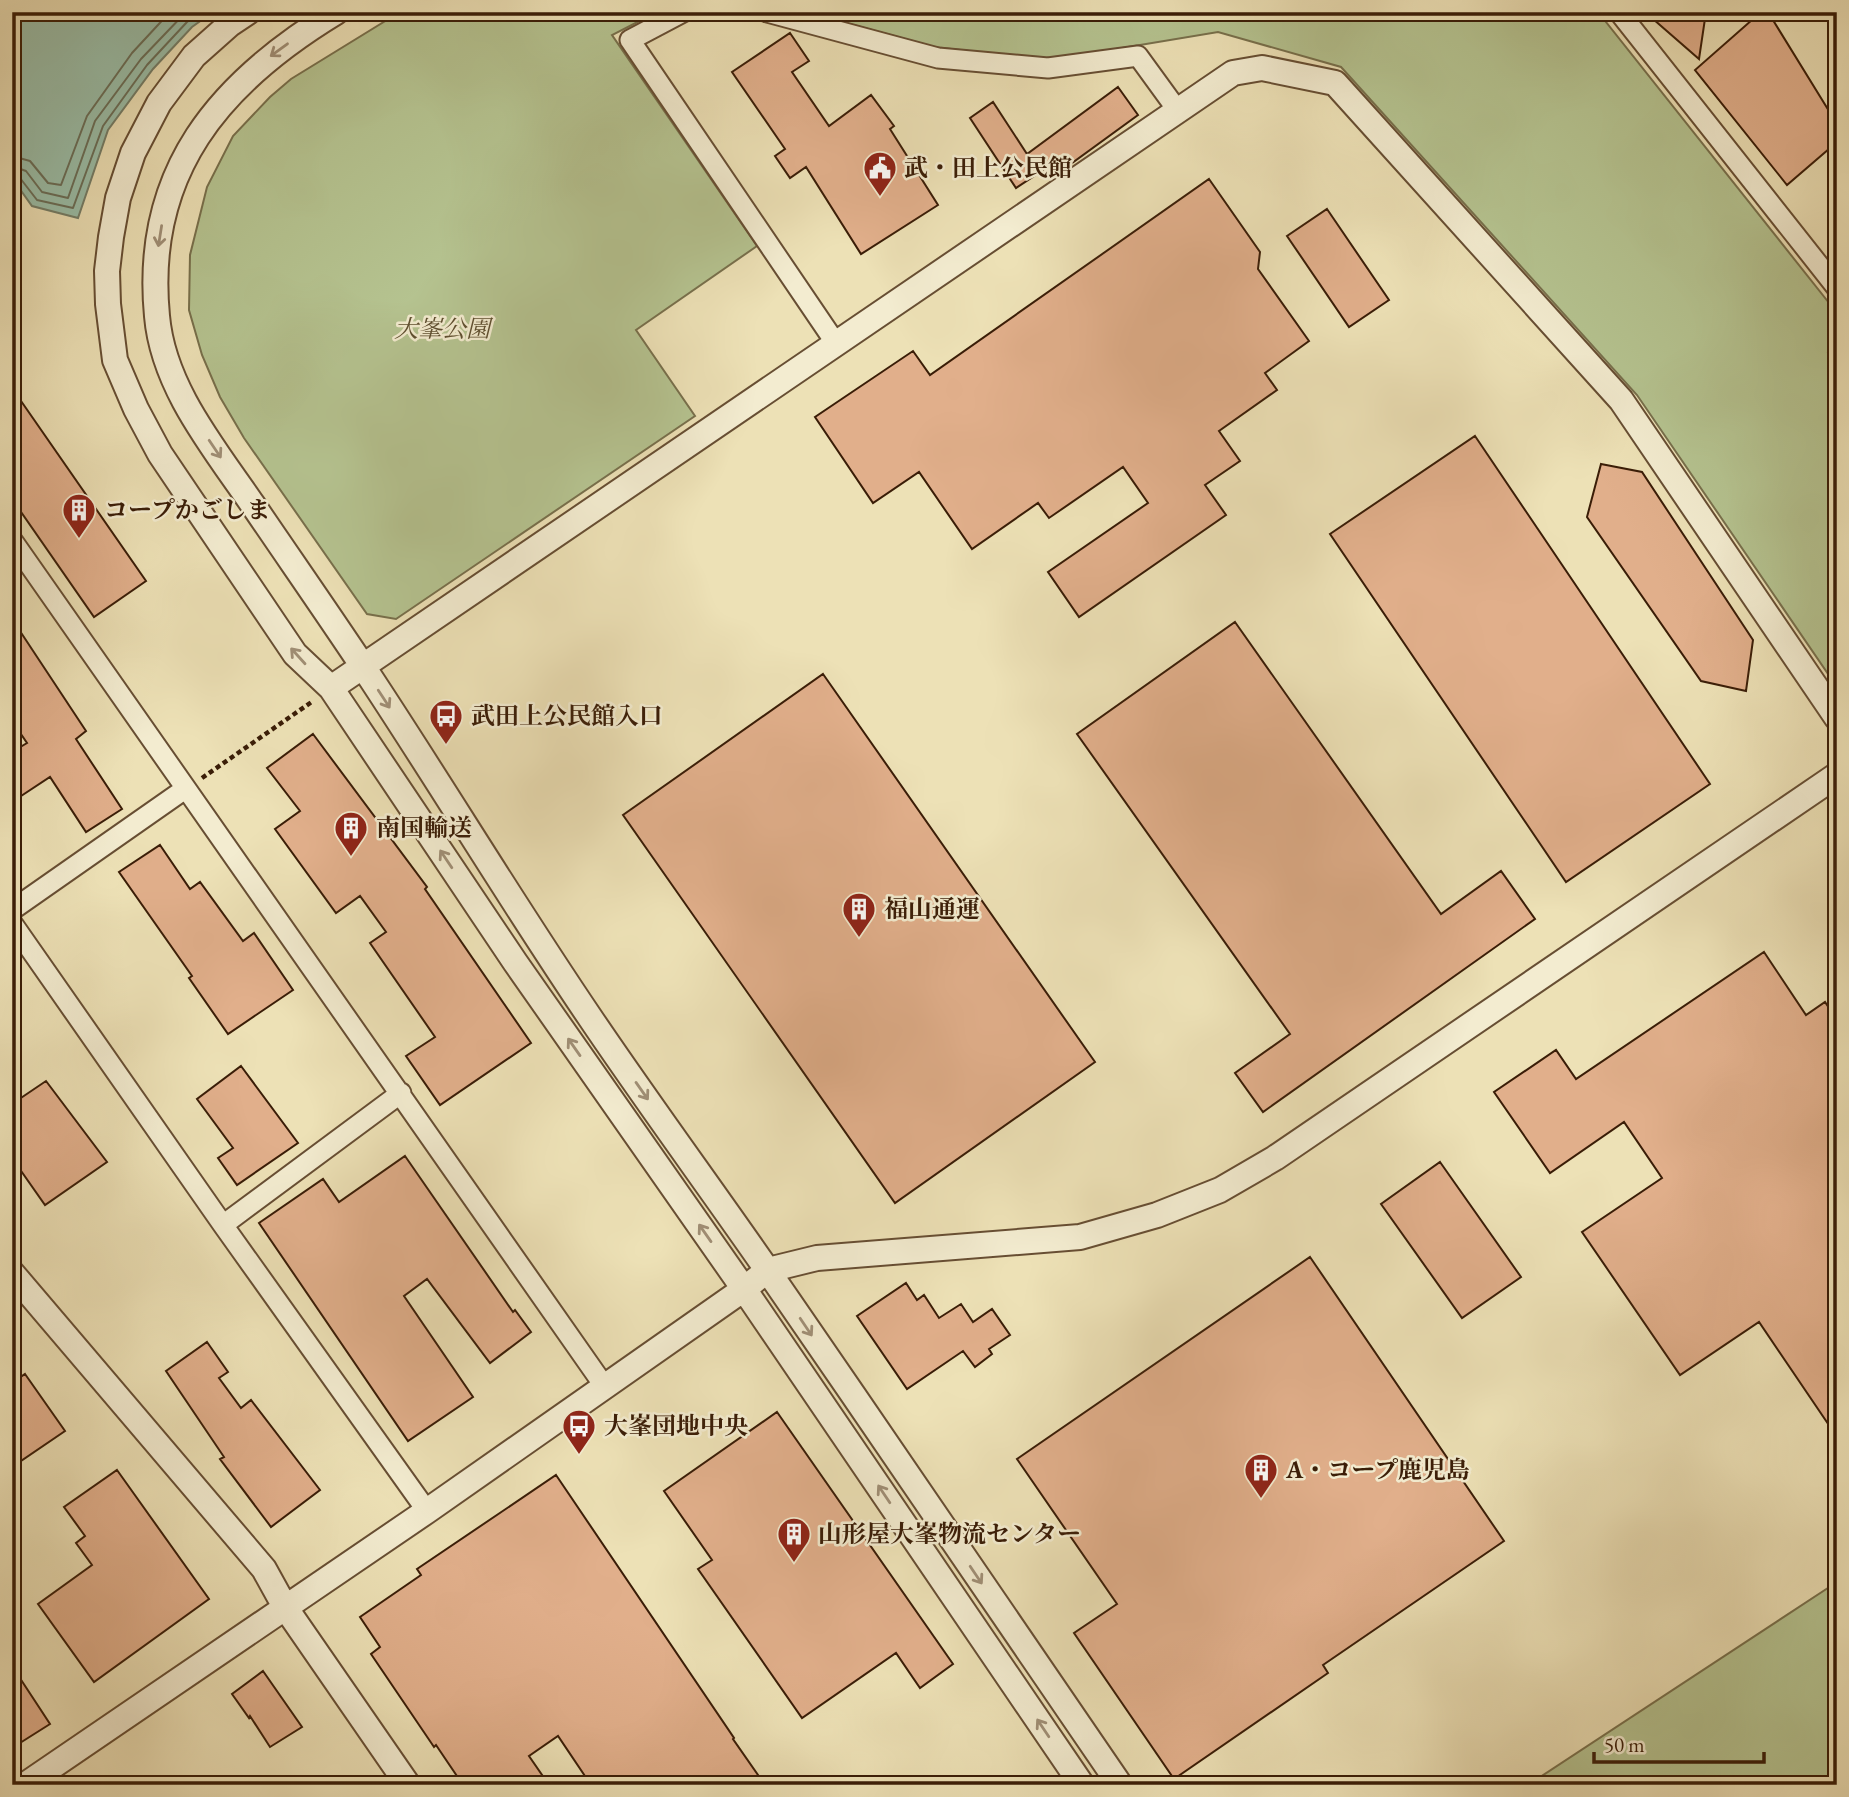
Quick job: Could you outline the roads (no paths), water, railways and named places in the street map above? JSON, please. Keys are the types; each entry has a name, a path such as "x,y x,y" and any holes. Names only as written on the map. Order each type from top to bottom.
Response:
{"street":[{"path":"248,12 194,56 159,103 133,153 118,198 107,271 108,304 115,360 136,409 160,454 295,654 331,688 515,962 744,1289 1082,1785"},
{"path":"336,12 305,30 269,57 227,96 195,135 164,210 157,252 157,320 169,369 198,423 363,667 588,1015 768,1270 1120,1785"},
{"path":"683,12 630,40 837,345"},
{"path":"766,12 938,58 1048,68 1138,56 1178,111"},
{"path":"1619,12 1837,288"},
{"path":"331,688 1233,73 1262,68 1335,83 1621,400 1837,718"},
{"path":"12,540 605,1387"},
{"path":"25,1785 427,1511 768,1270 817,1258 1080,1237 1157,1215 1220,1190 1275,1158 1837,775"},
{"path":"12,910 185,789"},
{"path":"12,923 427,1511"},
{"path":"223,1224 401,1093"},
{"path":"12,1273 264,1569 285,1607 408,1785"}],"water":[{"path":"12,12 213,12 192,27 153,69 108,130 78,218 32,206 12,178"}],"place":[{"name":"武・田上公民館","path":"880,198"},
{"name":"コープかごしま","path":"79,540"},
{"name":"武田上公民館入口","path":"446,746"},
{"name":"南国輸送","path":"351,858"},
{"name":"福山通運","path":"859,939"},
{"name":"大峯団地中央","path":"579,1456"},
{"name":"A・コープ鹿児島","path":"1261,1500"},
{"name":"山形屋大峯物流センター","path":"794,1564"}],"park label":[{"name":"大峯公園","path":"442,329"}]}
